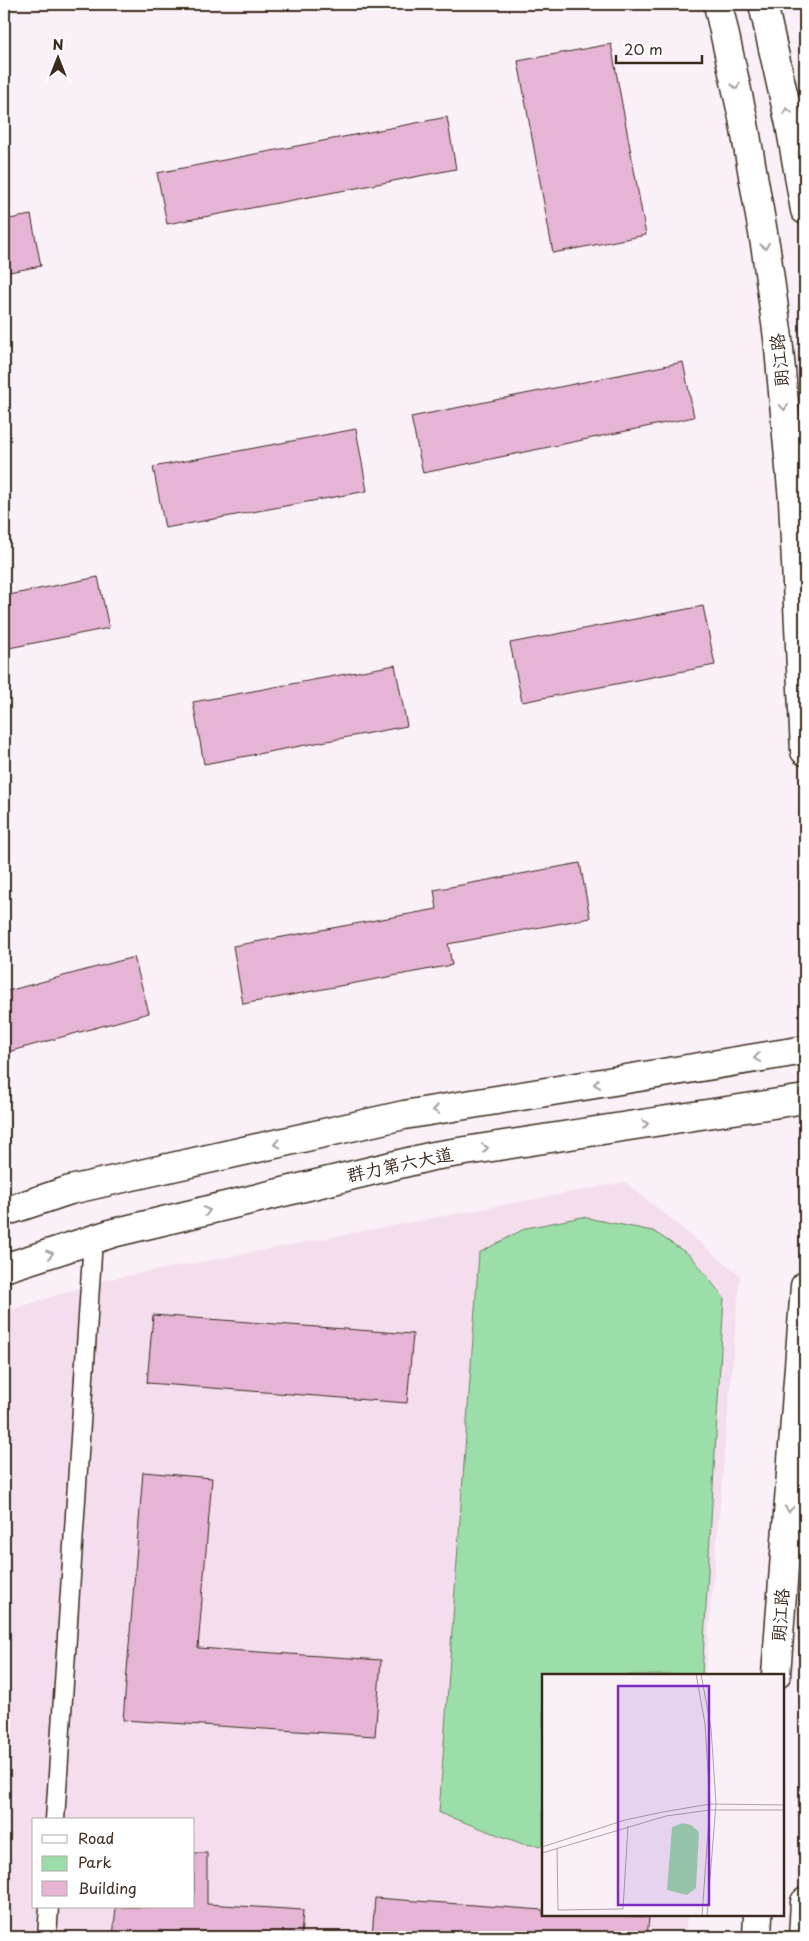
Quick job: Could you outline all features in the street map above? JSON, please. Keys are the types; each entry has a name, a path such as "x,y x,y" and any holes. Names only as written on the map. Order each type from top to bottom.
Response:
{"main road":[{"name":"朗江路","path":"718,4 743,118 766,250 778,338 793,500 805,751"},
{"path":"763,4 790,124 805,210"},
{"path":"4,1212 70,1190 404,1115 805,1050"},
{"name":"群力第六大道","path":"4,1268 113,1233 432,1156 805,1099"},
{"name":"朗江路","path":"776,1674 805,1286"},
{"path":"803,1937 805,1902"},
{"path":"757,1937 758,1916"}],"lane":[{"path":"55,1818 93,1240"},
{"path":"47,1937 49,1908"}],"shaded area":[{"path":"625,1182 740,1275 705,1674 542,1674 542,1916 687,1916 685,1937 4,1937 4,1312 105,1280"}],"green space":[{"path":"582,1217 653,1231 691,1256 724,1298 702,1674 542,1674 542,1846 523,1844 439,1813 479,1253 526,1228"}],"building":[{"path":"611,44 646,235 553,253 518,61"},
{"path":"447,117 456,169 167,224 157,173"},
{"path":"31,215 41,266 4,273 4,220"},
{"path":"683,362 694,417 423,473 411,417"},
{"path":"356,429 367,491 165,528 153,467"},
{"path":"98,577 109,628 4,649 4,596"},
{"path":"703,606 715,665 522,702 510,643"},
{"path":"395,665 407,726 204,764 193,702"},
{"path":"580,863 590,918 448,944 452,965 243,1004 233,946 437,909 434,890"},
{"path":"134,957 149,1013 4,1053 4,992"},
{"path":"153,1315 413,1334 407,1403 147,1383"},
{"path":"143,1472 212,1478 198,1648 381,1660 375,1736 123,1720"},
{"path":"195,1853 207,1853 207,1904 303,1910 301,1937 113,1937 116,1908 195,1908"},
{"path":"375,1898 542,1910 542,1916 649,1917 647,1937 372,1937"}]}
